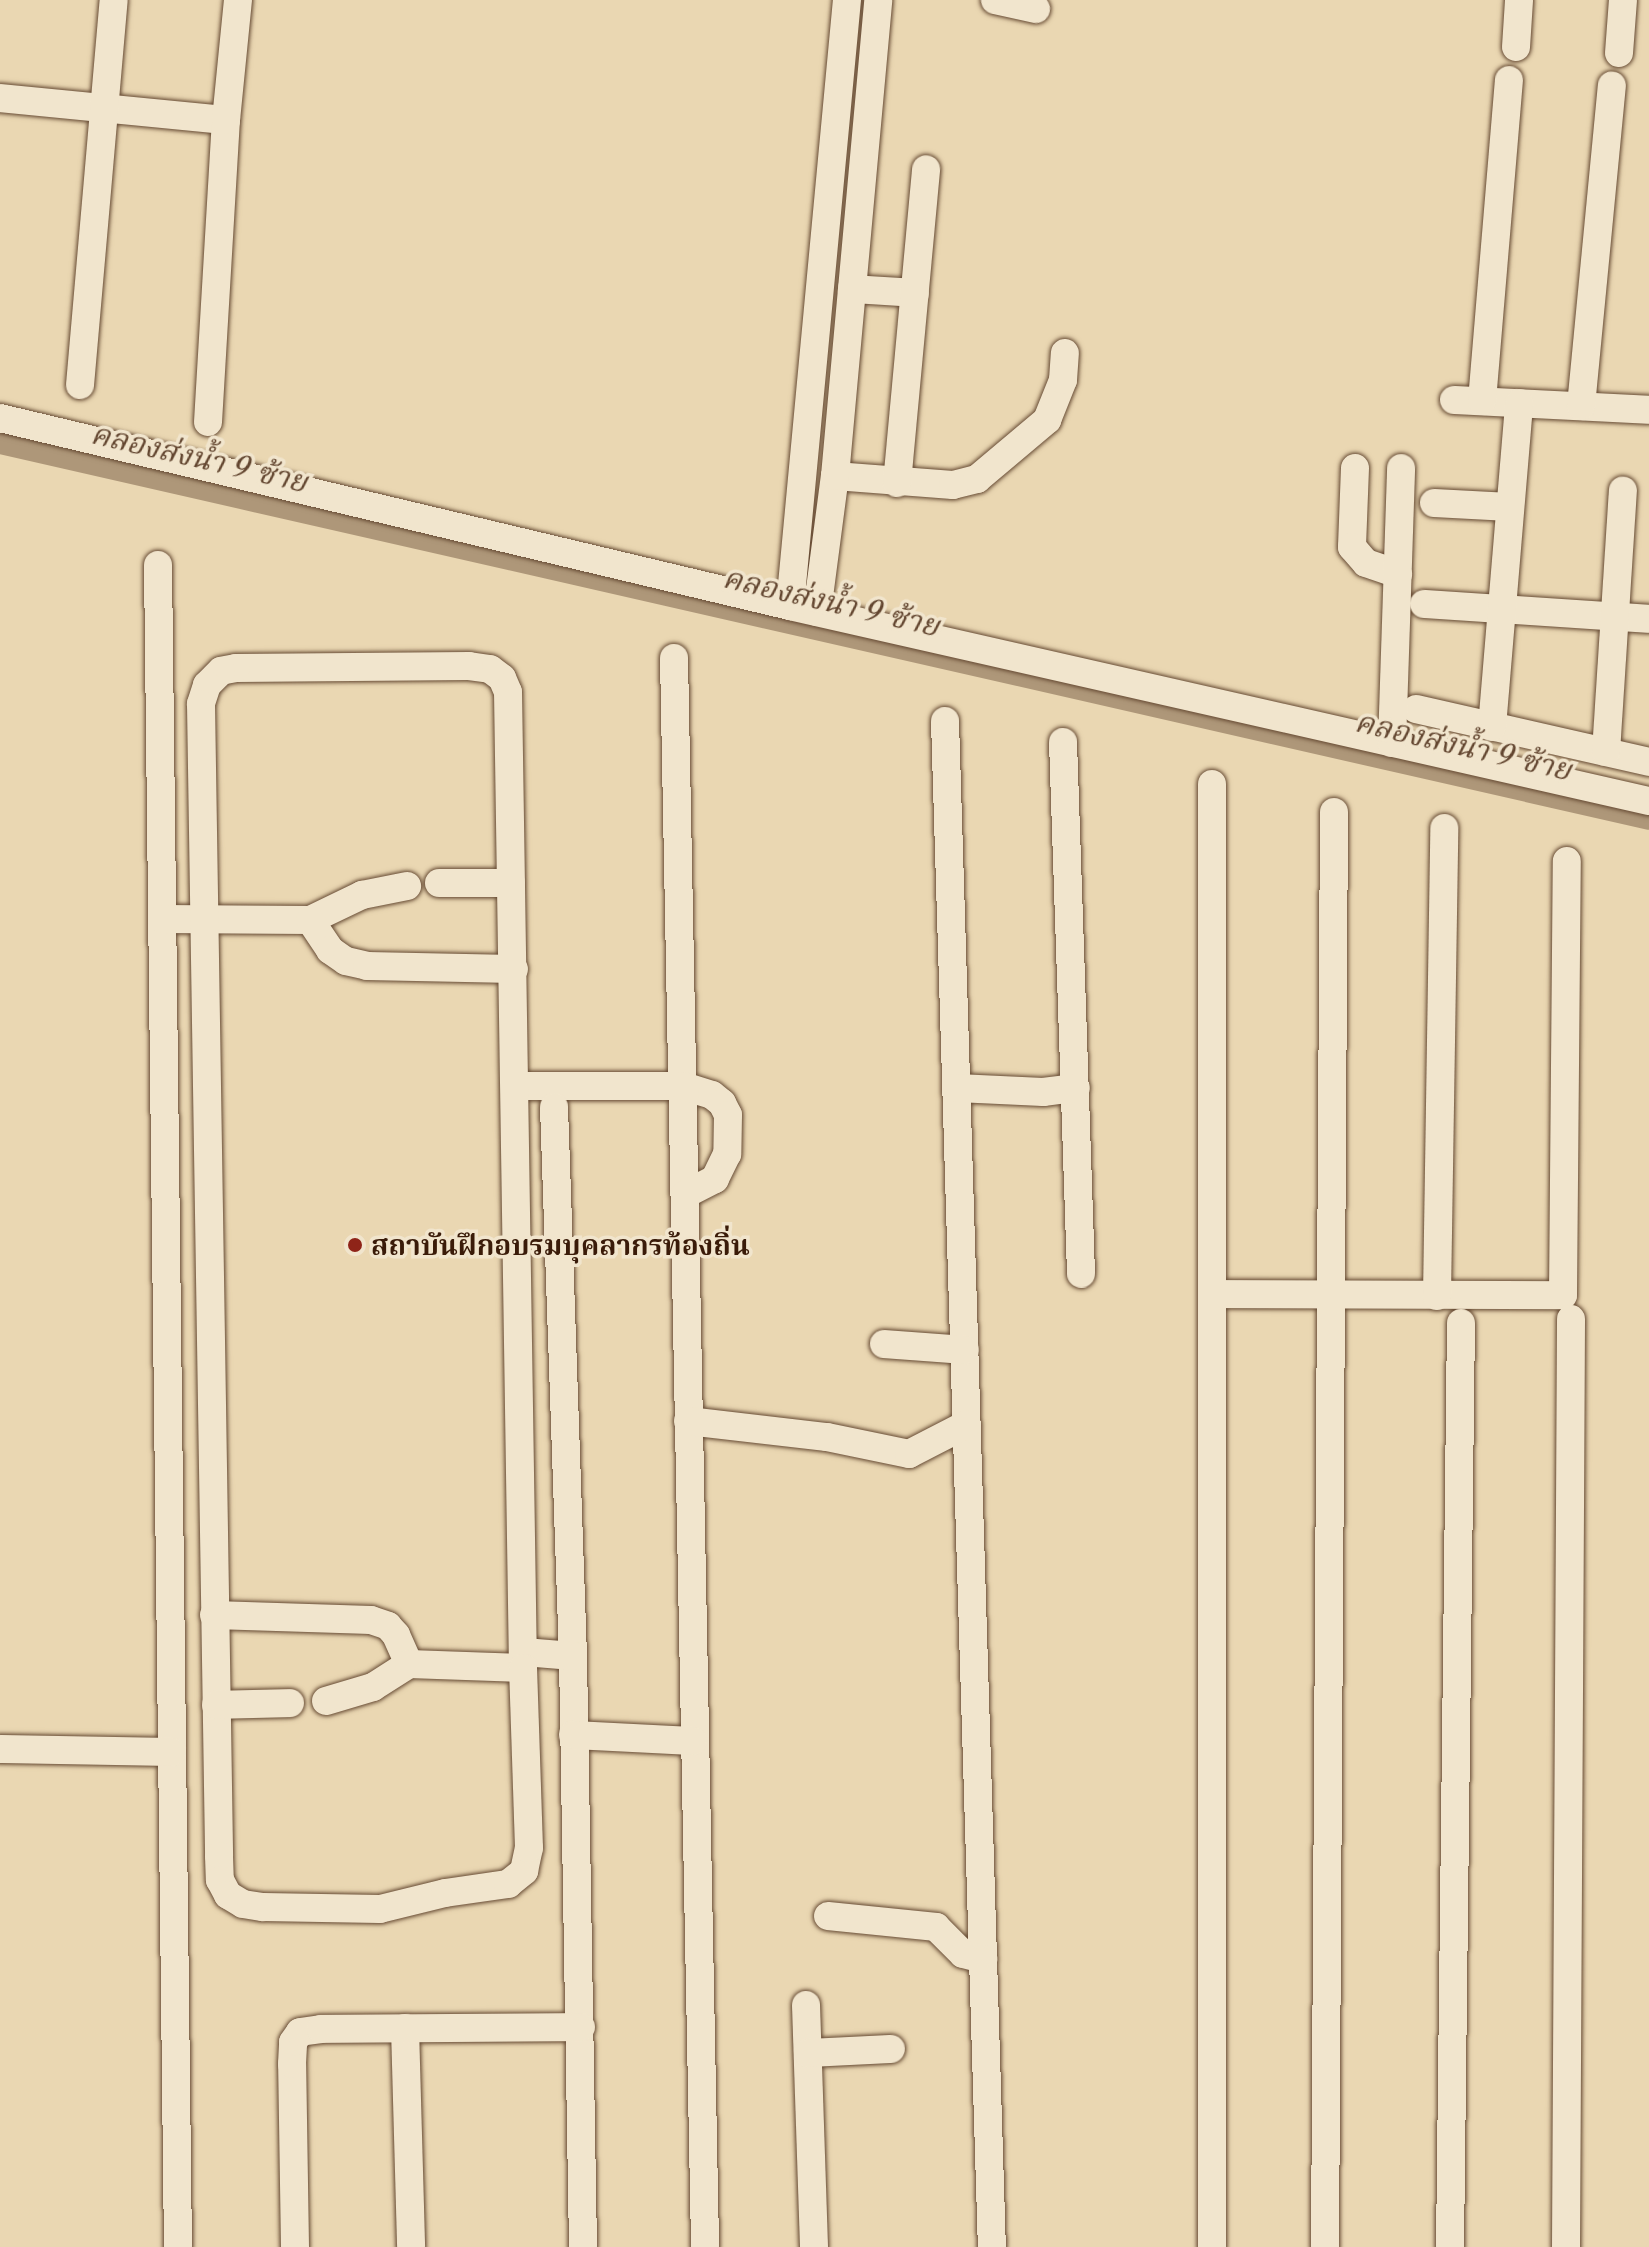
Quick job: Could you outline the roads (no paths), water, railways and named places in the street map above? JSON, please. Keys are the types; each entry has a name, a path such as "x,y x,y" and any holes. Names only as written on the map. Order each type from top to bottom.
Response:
{"street":[{"path":"80,385 114,0"},
{"path":"208,422 226,120 238,0"},
{"path":"790,606 847,0"},
{"path":"817,612 835,476 878,0"},
{"path":"995,0 1036,9"},
{"path":"1516,47 1519,0"},
{"path":"1619,53 1623,0"},
{"path":"1482,401 1509,80"},
{"path":"1581,406 1612,85"},
{"path":"0,98 226,120"},
{"path":"897,483 926,169"},
{"path":"852,289 915,293"},
{"path":"835,476 953,485 977,479 1047,420 1063,380 1065,353"},
{"path":"1454,400 1649,410"},
{"path":"1492,727 1519,403"},
{"path":"0,418 790,606 1649,801"},
{"path":"1355,468 1352,547 1366,563 1398,574"},
{"path":"1392,743 1401,468"},
{"path":"1606,752 1623,491"},
{"path":"1434,503 1510,507"},
{"path":"158,565 178,2247"},
{"path":"1424,604 1649,619"},
{"path":"674,658 705,2247"},
{"path":"469,666 490,669 502,678 508,692 529,1848 524,1871 508,1884 445,1893 380,1909 243,1904 228,1895 220,1880 203,918 201,704 207,685 221,671 236,668 469,666"},
{"path":"1416,709 1649,762"},
{"path":"945,721 992,2247"},
{"path":"1063,742 1081,1274"},
{"path":"1212,784 1212,2247"},
{"path":"1325,2247 1334,812"},
{"path":"1437,1296 1444,828"},
{"path":"1212,1294 1563,1295 1567,861"},
{"path":"439,883 511,883"},
{"path":"162,919 310,920 362,895 407,886"},
{"path":"310,920 330,950 346,961 367,966 514,969"},
{"path":"516,1086 683,1086 712,1095 722,1103 728,1115 727,1154 715,1179 685,1194"},
{"path":"957,1088 1043,1092 1076,1088"},
{"path":"554,1107 573,1656 583,2247"},
{"path":"1566,2247 1571,1319"},
{"path":"1450,2247 1461,1323"},
{"path":"884,1344 965,1350"},
{"path":"688,1421 827,1437 909,1454 967,1424"},
{"path":"214,1615 371,1620 388,1626 396,1635 409,1664"},
{"path":"326,1701 373,1687 409,1664 573,1656"},
{"path":"216,1705 290,1703"},
{"path":"573,1735 693,1741"},
{"path":"0,1749 172,1752"},
{"path":"828,1916 936,1927 963,1954 983,1959"},
{"path":"806,2005 814,2247"},
{"path":"295,2247 293,2042 300,2032 321,2029 581,2027"},
{"path":"405,2028 411,2247"},
{"path":"808,2053 891,2049"}],"waterway":[{"name":"คลองส่งน้ำ 9 ซ้าย","path":"0,443 1649,819"}],"place":[{"name":"สถาบันฝึกอบรมบุคลากรท้องถิ่น","path":"355,1245"}]}
